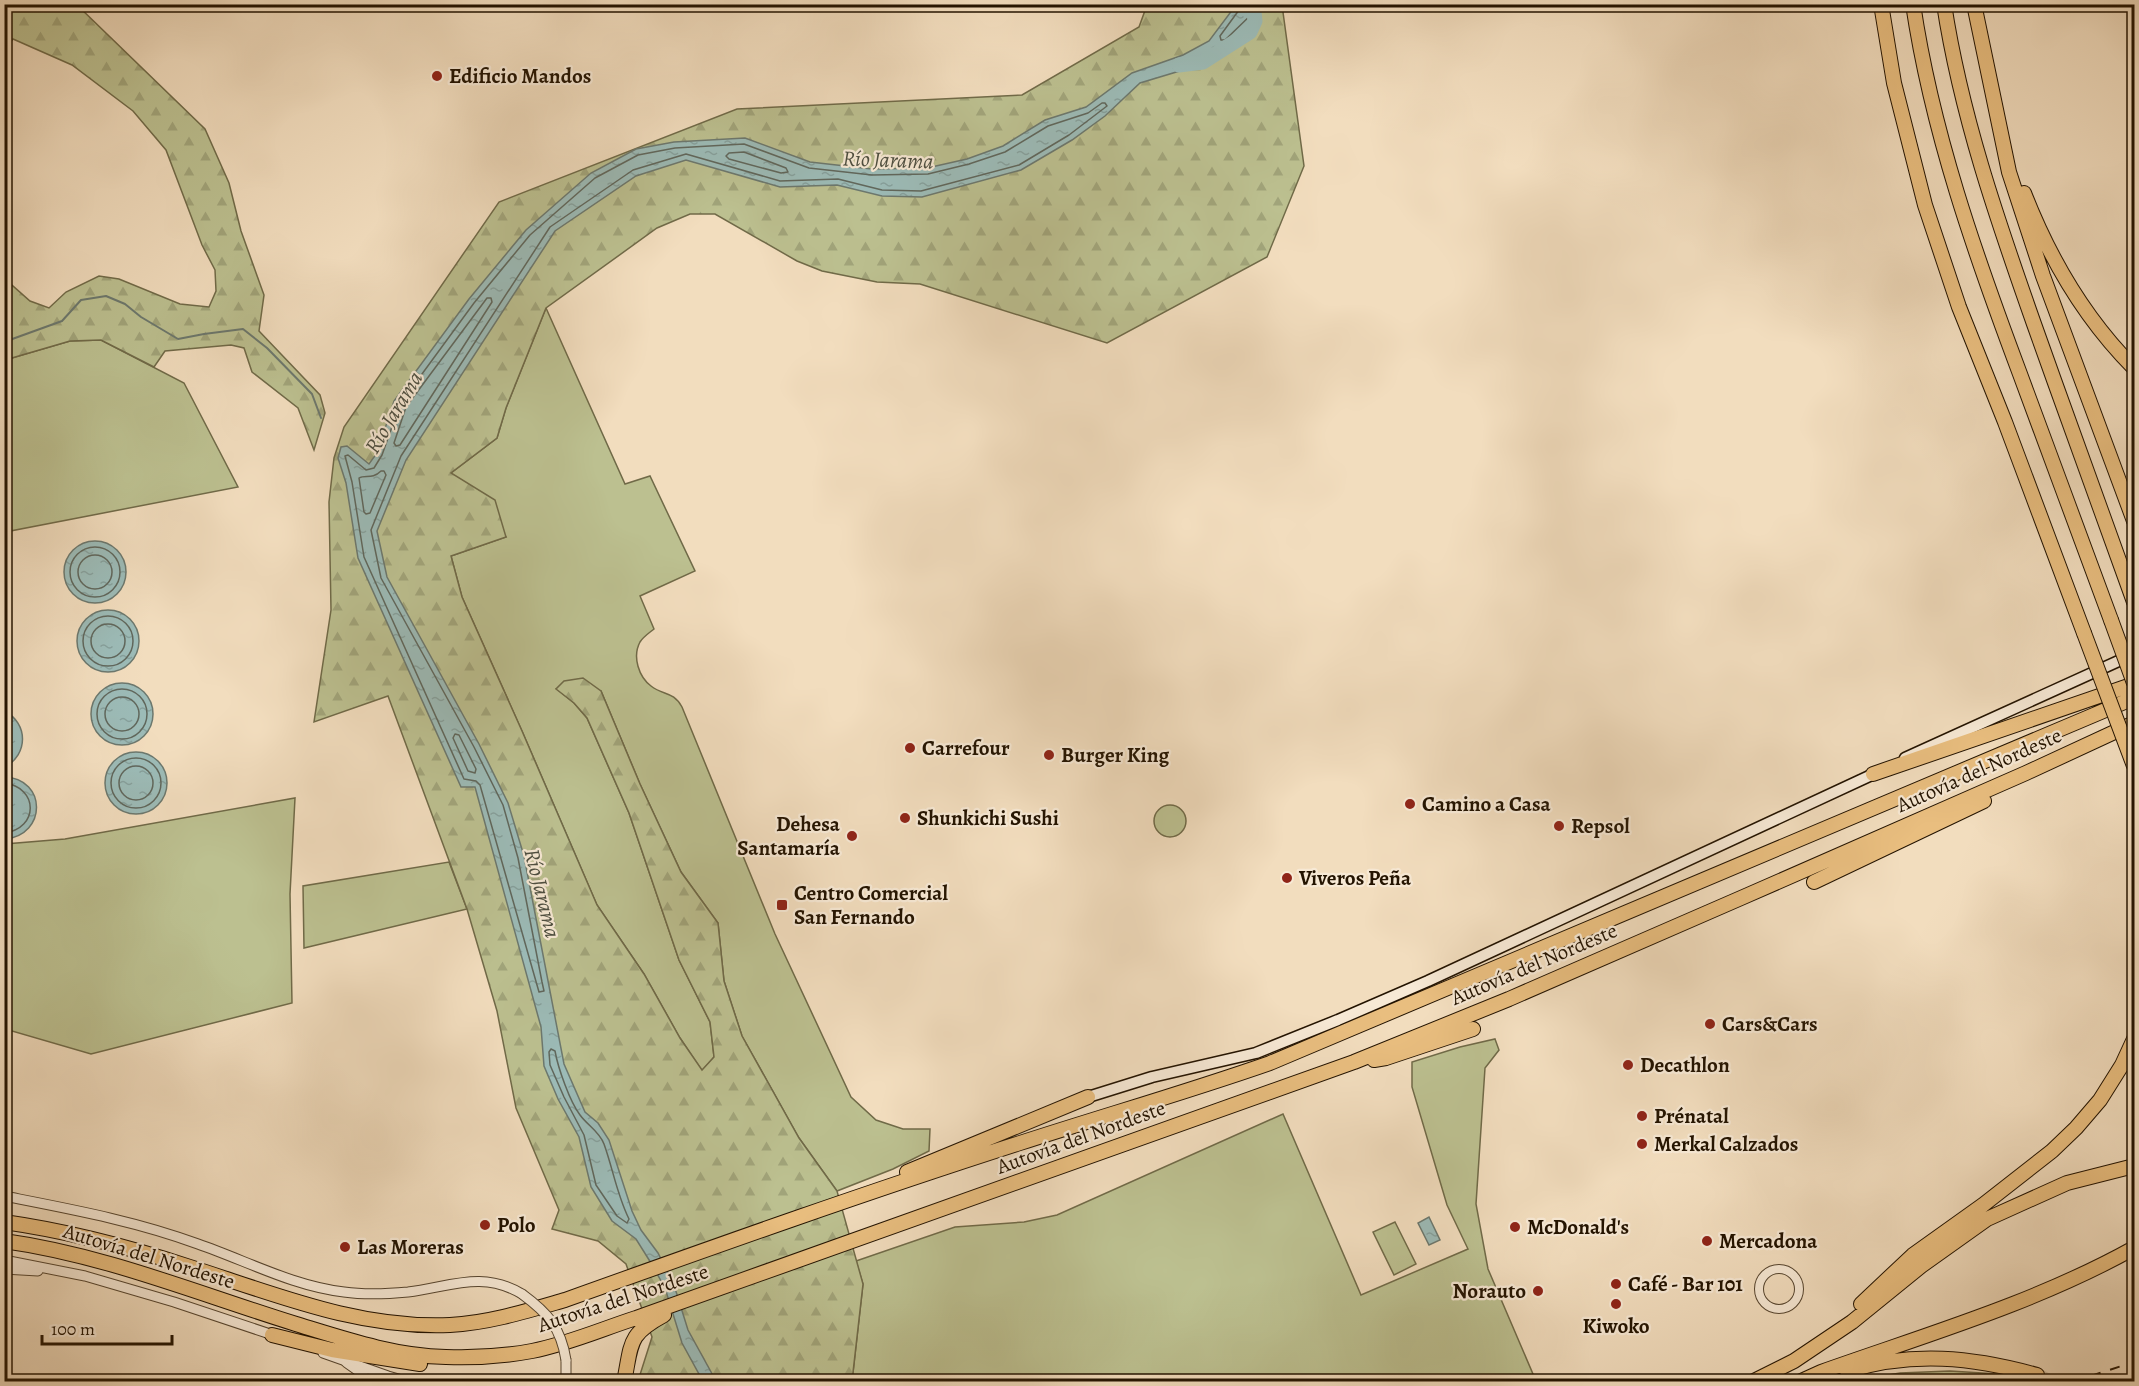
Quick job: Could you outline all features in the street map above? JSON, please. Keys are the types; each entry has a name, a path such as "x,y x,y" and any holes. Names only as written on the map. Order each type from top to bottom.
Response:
{"highway":[{"path":"1881,4 1894,83 1925,205 1959,307 2005,422 2134,766"},
{"path":"1873,774 2134,684 1990,295 1955,188 1936,117 1913,4"},
{"path":"1944,4 1958,78 1983,178 2134,602"},
{"path":"1974,4 2008,172 2134,521"},
{"path":"1985,65 2015,171 2038,231 2076,294 2100,328 2134,368"},
{"name":"Autovía del Nordeste","path":"4,1222 85,1236 119,1245 334,1313 389,1323 448,1325 494,1319 565,1300 874,1191 1021,1142 1192,1091 1270,1063 2134,698"},
{"name":"Autovía del Nordeste","path":"4,1241 52,1249 114,1264 269,1316 377,1347 415,1355 447,1357 531,1351 638,1324 697,1296 1354,1062 1519,995 2026,773 2134,723"},
{"path":"1815,882 2007,789 2026,773"},
{"path":"1354,1062 1386,1058 1473,1029"},
{"path":"1835,1332 1913,1255 1983,1205 2052,1151 2076,1128 2100,1100 2122,1065 2134,1039"},
{"path":"874,1191 918,1167 1088,1097"},
{"path":"1752,1382 1794,1361 1852,1322 1954,1241 1987,1220 2067,1183 2134,1167"},
{"path":"1799,1382 1860,1358 2034,1297 2134,1248"},
{"path":"624,1382 629,1353 638,1324"},
{"path":"272,1335 332,1350 418,1364 467,1364 501,1354"},
{"path":"1813,1382 1859,1368 1898,1360 1928,1358 1962,1358 2002,1365 2037,1375"}],"main road":[{"path":"1088,1097 1152,1077 1256,1053 1338,1020 1428,981 1920,750 2134,654"}],"street":[{"path":"4,1196 88,1213 158,1231 319,1288 346,1292 408,1292 493,1281 522,1294 536,1304 553,1323 561,1339 566,1360 566,1379"},
{"path":"4,1260 85,1276 174,1302 388,1377 409,1382"},
{"path":"4,1269 54,1270"},
{"path":"1781,1270 1794,1276 1799,1292 1794,1303 1782,1309 1776,1309 1764,1302 1760,1289 1763,1278 1768,1273 1781,1270"},
{"path":"339,1359 372,1382"}],"green space":[{"path":"5,4 77,5 205,129 229,183 241,231 264,295 259,331 320,395 325,413 314,450 298,408 252,372 244,348 231,345 165,351 154,367 101,340 70,341 5,360 5,279 30,301 49,308 66,292 99,276 119,279 180,304 209,307 216,291 215,270 202,245 166,150 133,111 72,65 13,39 5,49"},
{"path":"1147,5 1282,5 1304,166 1267,257 1107,343 920,284 877,282 822,271 797,261 715,214 690,214 657,228 546,308 506,408 497,438 451,473 495,500 506,537 451,556 462,597 597,905 644,974 680,1038 702,1070 714,1057 710,1022 679,960 629,813 587,718 574,703 556,689 564,681 583,678 601,691 640,784 681,872 718,923 724,981 742,1036 799,1138 837,1191 863,1284 852,1381 638,1381 652,1337 626,1264 598,1241 552,1229 559,1210 516,1108 497,1011 467,909 388,696 314,722 331,610 329,502 334,458 344,427 499,202 737,109 1022,95 1139,27"},
{"path":"546,308 625,484 650,476 695,571 640,596 654,629 643,638 638,648 637,660 640,672 651,686 675,698 682,707 775,934 851,1097 876,1120 903,1129 930,1129 929,1151 893,1169 837,1191 799,1138 742,1036 724,981 718,923 681,872 640,784 601,691 557,689 587,718 629,813 679,960 710,1022 714,1057 702,1071 680,1038 644,974 597,905 462,597 451,556 506,537 451,473 497,438 506,408"},
{"path":"101,340 184,383 238,487 5,532 5,360 70,341"},
{"path":"295,798 290,894 292,1003 91,1054 5,1029 5,844 65,839"},
{"path":"1170,805 1181,810 1186,821 1181,832 1170,837 1159,832 1154,821 1159,810"},
{"path":"449,862 467,909 304,948 303,886"},
{"path":"1495,1039 1499,1050 1485,1068 1476,1204 1488,1269 1536,1381 852,1382 863,1284 856,1261 955,1227 1024,1222 1057,1215 1283,1114 1361,1295 1468,1249 1447,1205 1412,1087 1412,1062"},
{"path":"1395,1222 1416,1264 1394,1275 1373,1232"},
{"path":"1950,1371 1998,1374 2021,1381 1853,1381 1900,1373"}],"water":[{"path":"1236,5 1264,5 1259,15 1222,50 1183,70 1140,83 1105,116 1072,140 1021,170 922,197 882,196 837,185 780,187 686,160 636,176 555,231 406,460 377,531 387,577 479,744 508,803 524,856 564,1064 585,1112 598,1123 609,1140 632,1211 641,1230 658,1253 674,1285 688,1330 716,1381 700,1381 700,1376 682,1343 665,1288 651,1263 636,1239 612,1221 591,1187 579,1137 558,1099 544,1066 541,1027 475,787 461,787 358,558 346,483 338,458 341,447 347,446 369,464 377,453 394,401 469,299 526,230 591,173 636,149 674,142 745,138 810,162 872,169 927,168 967,159 1003,146 1045,120 1086,107 1132,73 1183,55 1209,41"},
{"path":"95,541 112,546 117,550 121,555 126,572 121,589 117,594 112,598 95,603 78,598 73,594 69,589 64,572 69,555 73,550 78,546"},
{"path":"108,610 125,615 130,619 134,624 139,641 134,658 130,663 125,667 108,672 91,667 86,663 82,658 77,641 82,624 86,619 91,615"},
{"path":"122,683 139,688 144,692 148,697 153,714 148,731 144,736 139,740 122,745 105,740 100,736 96,731 91,714 96,697 100,692 105,688"},
{"path":"4,711 18,723 22,739 18,755 5,767"},
{"path":"136,752 153,757 158,761 162,766 167,783 162,800 158,805 153,809 136,814 119,809 114,805 110,800 105,783 110,766 114,761 119,757"},
{"path":"5,777 19,780 29,787 35,796 36,807 35,818 29,828 19,835 5,839"},
{"path":"1429,1217 1440,1240 1429,1245 1418,1223"}],"waterway":[{"name":"Río Jarama","path":"1179,65 1203,62 1250,32 1255,21 1253,4"},
{"path":"4,342 62,321 81,300 106,296 125,304 141,317 178,339 243,329 267,348 312,394 321,418"}],"tunnel":[{"path":"2037,1375 2051,1382"}],"railway":[{"path":"2072,1382 2134,1362"},
{"path":"2111,1382 2134,1374"}],"place":[{"name":"Edificio Mandos","path":"437,76"},
{"name":"Carrefour","path":"910,748"},
{"name":"Burger King","path":"1049,755"},
{"name":"Camino a Casa","path":"1410,804"},
{"name":"Shunkichi Sushi","path":"905,818"},
{"name":"Repsol","path":"1559,826"},
{"name":"Dehesa Santamaría","path":"852,836"},
{"name":"Viveros Peña","path":"1287,878"},
{"name":"Centro Comercial San Fernando","path":"782,905"},
{"name":"Cars&Cars","path":"1710,1024"},
{"name":"Decathlon","path":"1628,1065"},
{"name":"Prénatal","path":"1642,1116"},
{"name":"Merkal Calzados","path":"1642,1144"},
{"name":"Polo","path":"485,1225"},
{"name":"McDonald's","path":"1515,1227"},
{"name":"Mercadona","path":"1707,1241"},
{"name":"Las Moreras","path":"345,1247"},
{"name":"Café - Bar 101","path":"1616,1284"},
{"name":"Norauto","path":"1538,1291"},
{"name":"Kiwoko","path":"1616,1304"}]}
